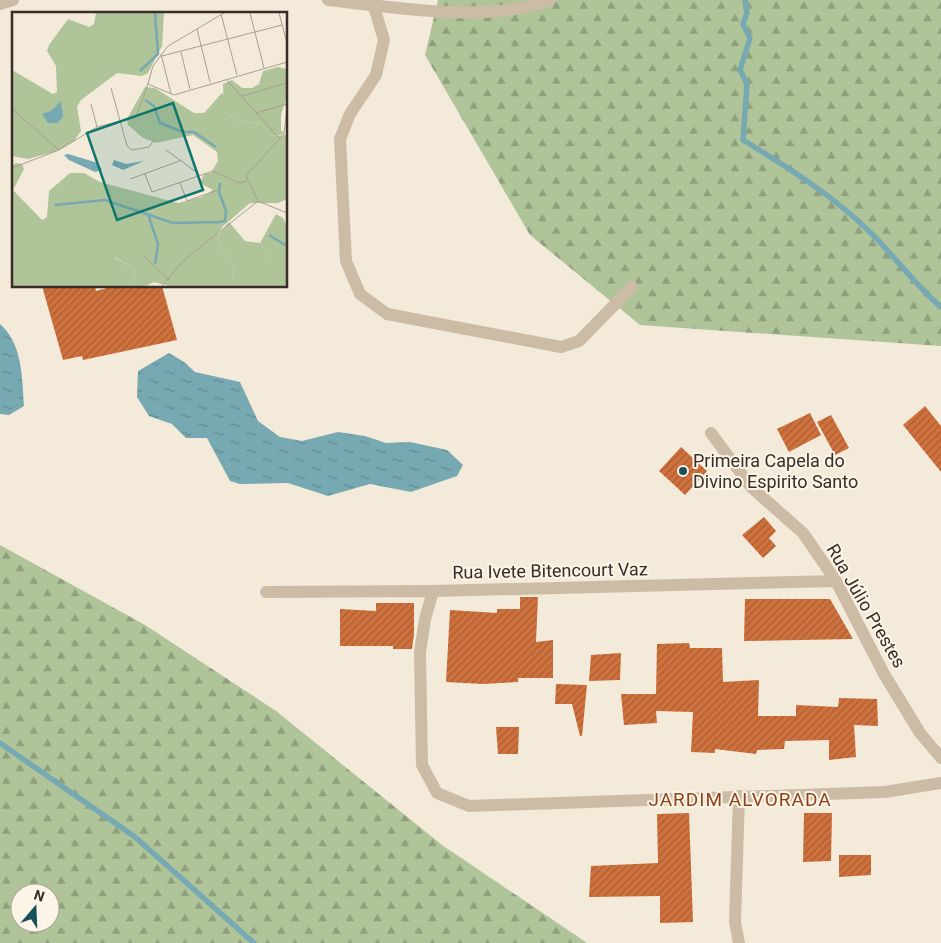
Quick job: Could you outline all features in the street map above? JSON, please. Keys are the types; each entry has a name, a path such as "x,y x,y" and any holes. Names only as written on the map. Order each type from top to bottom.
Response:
{"street":[{"path":"0,4 13,0"},
{"path":"328,0 372,2 478,13 529,8 550,0"},
{"path":"372,2 384,40 376,75 350,114 340,139 346,262 360,294 387,314 561,347 579,342 632,287"},
{"name":"Rua Júlio Prestes","path":"711,433 751,487 803,533 836,581 884,674 920,733 941,758"},
{"name":"Rua Ivete Bitencourt Vaz","path":"266,592 433,591 836,581"},
{"path":"433,591 425,619 420,652 422,765 438,793 469,806 885,792 941,783"},
{"path":"738,796 735,922 739,943"}],"green space":[{"path":"438,0 941,0 941,346 640,325 530,235 425,55"},
{"path":"0,545 145,625 276,711 442,845 587,943 0,943"}],"water":[{"path":"0,324 13,341 22,373 24,406 9,415 0,414"},
{"path":"169,353 184,362 195,372 240,382 258,421 280,437 302,441 338,432 365,436 386,443 410,442 447,450 463,465 457,476 411,492 370,484 328,496 288,483 240,484 230,481 207,438 186,438 172,424 149,416 137,397 138,371"}],"building":[{"path":"43,288 95,288 96,291 107,288 163,288 177,340 83,360 82,356 63,360"},
{"path":"925,406 941,426 941,472 903,425"},
{"path":"810,413 821,435 789,452 777,429"},
{"path":"831,415 849,448 835,455 817,422"},
{"name":"Primeira Capela do Divino Espirito Santo","path":"681,447 707,471 685,495 659,471"},
{"path":"764,517 776,531 769,538 776,546 763,558 742,535"},
{"path":"520,597 538,597 536,642 553,640 553,678 518,678 518,682 483,684 446,682 450,610 497,613 497,609 520,609"},
{"path":"745,599 830,599 853,639 744,641"},
{"path":"376,603 414,603 412,649 393,649 393,646 340,646 340,609 376,611"},
{"path":"689,643 690,648 722,648 723,682 759,680 758,716 796,716 796,705 838,707 839,698 877,699 878,726 854,725 856,757 829,760 829,740 785,741 784,749 757,750 756,754 715,749 715,753 691,752 693,712 656,711 657,723 624,725 621,694 656,694 657,644"},
{"path":"621,653 620,680 589,681 591,655"},
{"path":"556,684 587,685 582,736 580,736 572,704 555,704"},
{"path":"496,727 519,727 518,754 498,754"},
{"path":"689,813 693,922 660,923 660,896 589,897 591,866 658,863 657,814"},
{"path":"804,813 832,813 831,861 803,862"},
{"path":"839,855 871,855 871,875 839,877"}],"waterway":[{"path":"745,0 747,13 743,24 750,38 740,70 747,84 743,140 794,172 843,208 873,235 941,307"},
{"path":"0,743 135,837 254,943"}],"place":[{"name":"Primeira Capela do Divino Espirito Santo","path":"683,471"}],"district":[{"name":"JARDIM ALVORADA","path":"740,799"}]}
